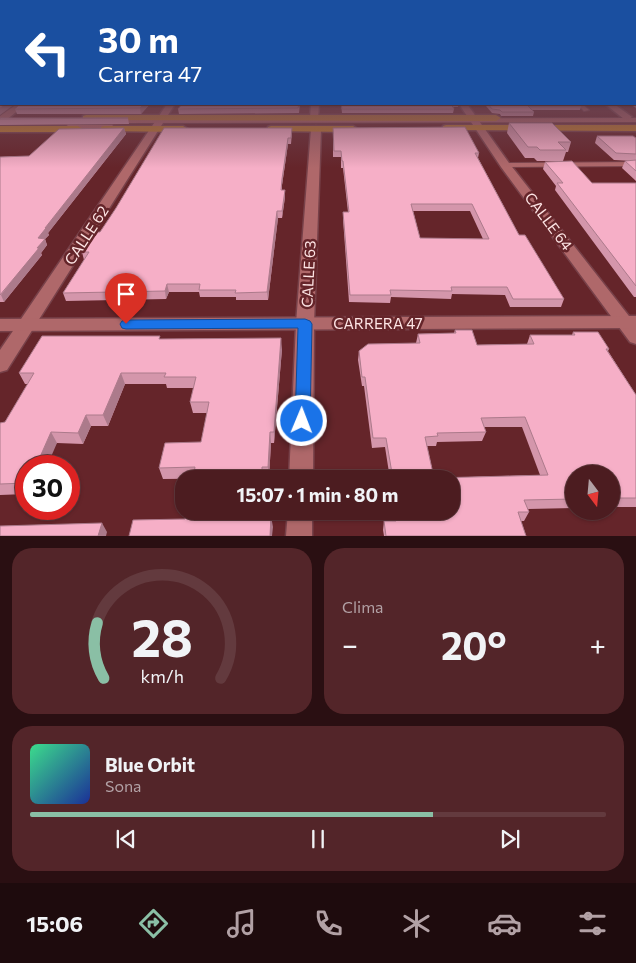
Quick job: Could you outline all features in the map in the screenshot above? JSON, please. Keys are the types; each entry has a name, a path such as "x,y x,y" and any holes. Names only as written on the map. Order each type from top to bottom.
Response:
{"main road":[{"path":"2,123 21,118"},
{"path":"476,123 633,118"},
{"path":"61,120 158,124"},
{"path":"2,123 476,123 636,126"}],"street":[{"name":"CALLE 62","path":"0,365 162,118"},
{"name":"CALLE 63","path":"301,470 305,324 315,118"},
{"name":"CALLE 64","path":"473,118 505,165 630,322 636,338"},
{"name":"CARRERA 47","path":"0,325 630,322"},
{"path":"299,536 300,520"}],"lane":[{"path":"158,124 476,123"},
{"path":"505,165 636,164"}],"building":[{"path":"0,118 126,118 0,119"},
{"path":"509,123 552,123 571,142 558,142 566,150 540,150 537,147 528,147"},
{"path":"465,127 479,153 475,153 519,235 525,235 564,299 513,299 507,287 451,287 452,291 390,290 391,295 350,295 343,212 349,212 343,161 341,151 334,151 333,128","holes":["411,204 472,204 489,239 420,238"]},
{"path":"124,128 45,228 38,238 45,239 37,248 39,248 0,295 0,157 29,156 59,129"},
{"path":"164,128 292,128 291,138 288,138 282,179 281,190 285,190 282,211 277,211 267,292 235,293 236,290 199,290 200,284 167,284 165,291 63,293 89,252 82,252 95,232 100,232 116,208"},
{"path":"597,136 633,136 636,138 636,154 616,153"},
{"path":"636,160 636,171 625,161"},
{"path":"572,161 592,183 636,183 636,286 557,183 563,183 545,162"},
{"path":"455,330 472,330 477,345 534,344 530,335 575,335 573,332 598,332 609,349 606,349 636,395 636,498 620,498 620,465 565,465 565,499 524,500 529,512 518,512 526,536 386,536 384,521 460,520 460,477 548,475 525,417 481,418 486,432 437,433 438,436 425,437 432,470 391,470 386,438 373,438 365,377 362,377 359,351 368,344 420,343 418,334 456,333"},
{"path":"42,336 160,336 159,339 281,338 274,432 270,432 268,467 262,467 262,470 194,470 195,467 159,468 165,443 201,442 209,402 190,402 196,377 164,377 166,373 121,373 103,415 86,415 78,433 51,432 41,455 15,455 15,483 0,484 0,423 5,422 34,373 19,373"},
{"path":"133,520 271,520 270,536 129,536"},
{"path":"102,523 98,536 0,536 0,526"}],"route":[{"path":"126,324 305,324 302,421"}]}
